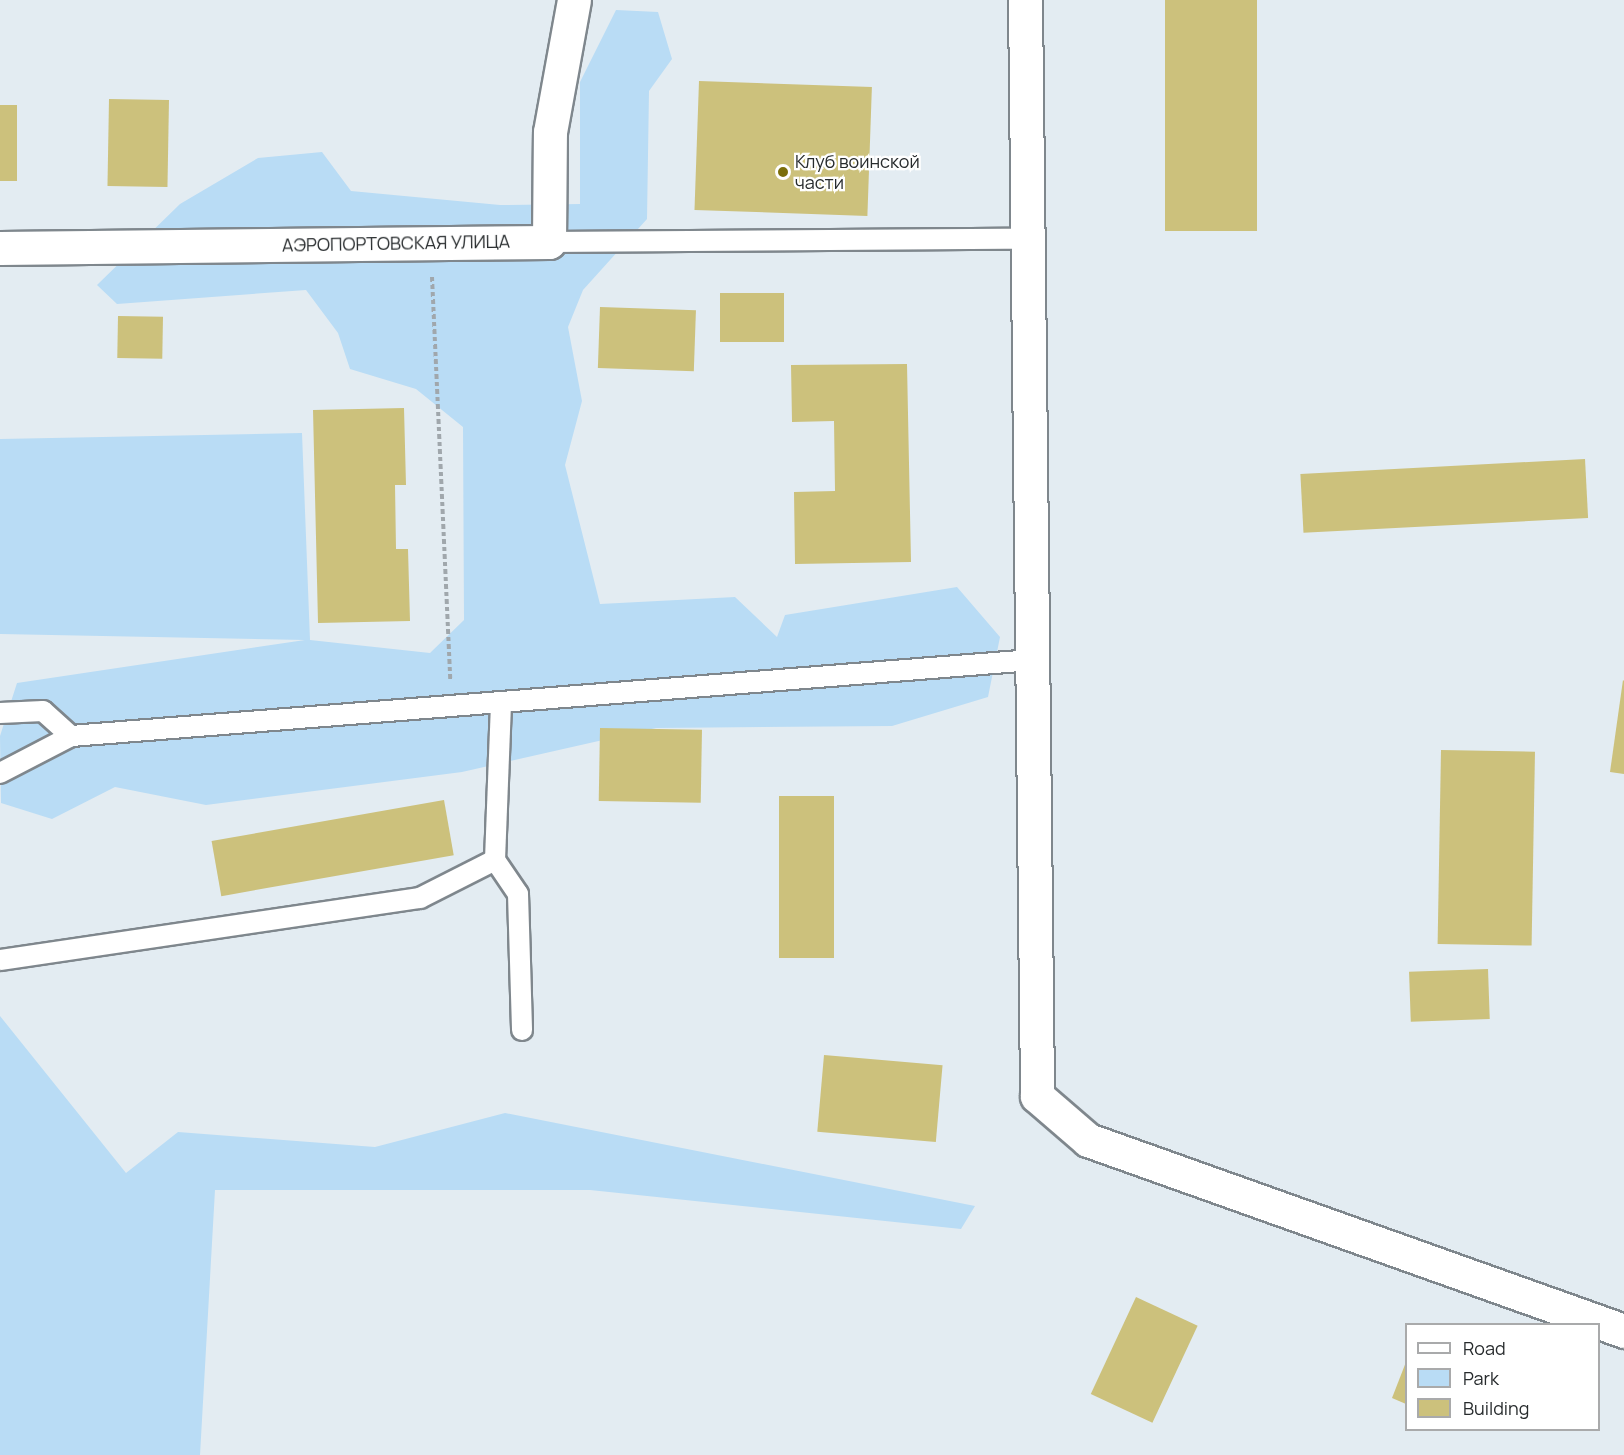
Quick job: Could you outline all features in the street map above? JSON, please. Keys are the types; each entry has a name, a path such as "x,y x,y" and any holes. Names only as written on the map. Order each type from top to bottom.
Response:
{"street":[{"path":"549,242 550,132 574,0"},
{"path":"1025,0 1037,1096 1088,1140 1624,1331"},
{"name":"АЭРОПОРТОВСКАЯ УЛИЦА","path":"0,248 549,242"}],"lane":[{"path":"549,242 1028,239"},
{"path":"0,773 71,736 1032,660"},
{"path":"501,702 495,860 518,894 522,1030"},
{"path":"0,713 43,711 71,736"},
{"path":"0,960 420,898 495,860"}],"path":[{"path":"430,243 451,706"}],"green space":[{"path":"616,10 658,12 672,59 649,91 647,219 583,290 568,327 582,401 565,465 600,604 735,597 777,637 785,615 957,587 1000,637 988,697 892,726 656,728 462,772 206,805 115,787 52,819 1,803 0,736 17,683 305,640 0,634 0,439 302,433 310,640 430,653 464,620 463,427 416,389 350,369 338,333 306,290 117,304 97,285 180,204 258,158 322,152 351,191 500,205 580,204 580,82"},
{"path":"0,1016 126,1173 178,1132 375,1147 505,1113 975,1206 961,1229 590,1190 215,1190 200,1455 0,1455"}],"building":[{"path":"1165,0 1257,0 1257,231 1165,231"},
{"name":"Клуб воинской части","path":"699,81 872,87 867,216 694,210"},
{"path":"109,99 169,100 167,187 107,186"},
{"path":"0,105 17,105 17,181 0,181"},
{"path":"720,293 784,293 784,342 720,342"},
{"path":"600,307 696,310 694,371 598,368"},
{"path":"118,316 163,317 162,359 117,358"},
{"path":"907,364 911,562 795,564 794,492 835,491 834,421 792,422 791,365"},
{"path":"404,408 406,485 395,485 396,549 408,549 410,621 318,623 313,410"},
{"path":"1585,459 1588,518 1303,533 1300,474"},
{"path":"1624,681 1624,774 1610,772"},
{"path":"600,728 702,730 701,803 599,801"},
{"path":"1441,750 1535,752 1532,946 1438,944"},
{"path":"779,796 834,796 834,958 779,958"},
{"path":"444,800 454,855 221,896 212,841"},
{"path":"1488,969 1490,1019 1411,1022 1409,972"},
{"path":"824,1055 943,1065 936,1142 817,1132"},
{"path":"1136,1297 1198,1326 1152,1423 1091,1394"},
{"path":"1405,1365 1405,1404 1392,1398"}],"place":[{"name":"Клуб воинской части","path":"783,172"}]}
